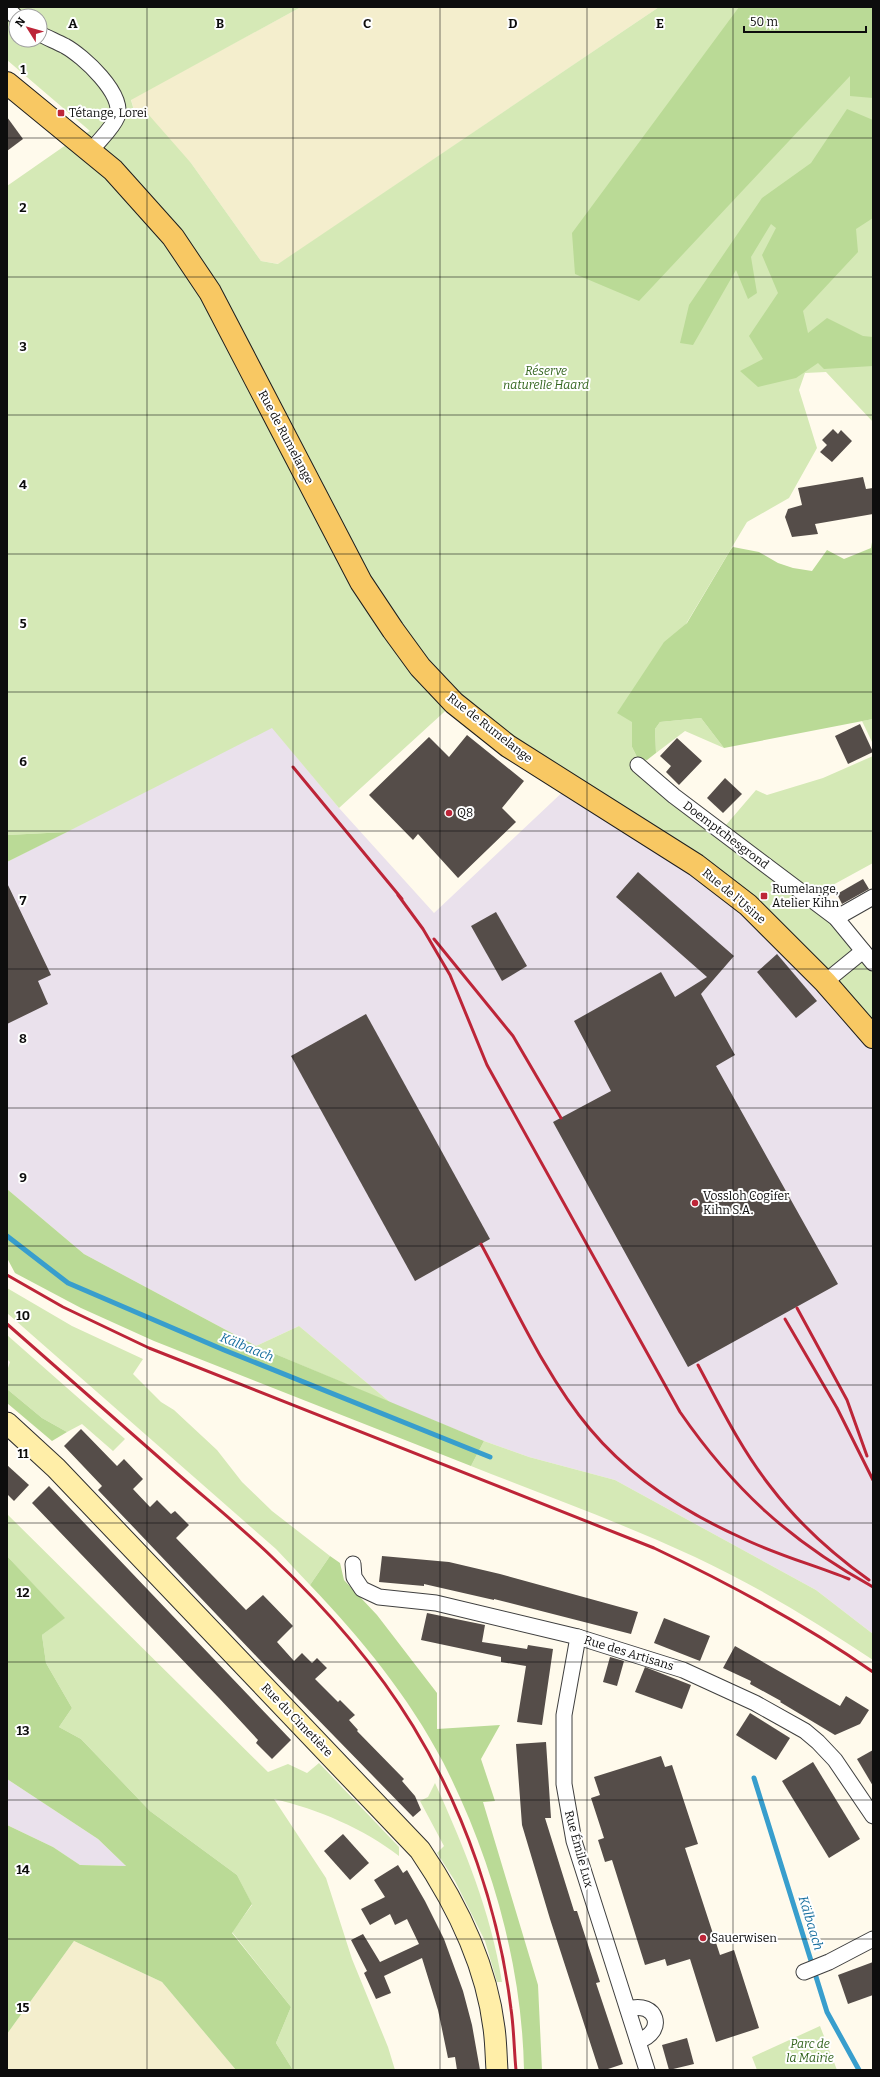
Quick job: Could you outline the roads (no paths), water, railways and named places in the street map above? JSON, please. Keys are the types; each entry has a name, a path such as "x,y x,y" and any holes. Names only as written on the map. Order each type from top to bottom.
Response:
{"main road":[{"name":"Rue de Rumelange","path":"10,90 91,151 113,170 174,237 210,292 361,582 420,667 460,708 508,746 569,786"},
{"name":"Rue de l'Usine","path":"569,786 696,865 748,905 826,982 873,1037"},
{"name":"Rue du Cimetière","path":"7,1422 56,1468 420,1850 460,1916 474,1948 487,1990 494,2027 497,2070"}],"street":[{"path":"48,38 66,47 91,66 104,80 114,96 117,106 117,115 112,125 91,151"},
{"name":"Doemptchesgrond","path":"638,765 674,796 836,918 873,963"},
{"path":"836,918 873,897"},
{"path":"826,982 863,951"},
{"name":"Rue des Artisans","path":"353,1564 354,1577 362,1589 379,1597 436,1603 578,1638 683,1670 755,1703 805,1730 835,1760 873,1816"},
{"name":"Rue Émile Lux","path":"578,1638 564,1715 564,1784 574,1841 647,2070"},
{"path":"804,1972 829,1962 873,1940"},
{"path":"626,2004 649,2009 655,2018 655,2029 640,2048"}],"waterway":[{"name":"Kälbaach","path":"7,1236 68,1283 224,1350 490,1457"},
{"name":"Kälbaach","path":"754,1778 827,2012 859,2070"}],"railway":[{"path":"293,767 402,899"},
{"path":"398,895 423,929 450,975 487,1065 680,1412 721,1466 766,1512 815,1551 873,1587"},
{"path":"434,939 513,1036 561,1118"},
{"path":"481,1244 531,1340 559,1387 590,1429 623,1463 679,1505 720,1528 769,1550 849,1579"},
{"path":"7,1275 63,1307 149,1348 654,1548 766,1605 820,1637 873,1672"},
{"path":"797,1308 847,1400 867,1456"},
{"path":"785,1319 837,1408 873,1480"},
{"path":"7,1324 238,1526 292,1576 330,1616 366,1658 398,1703 432,1759 449,1792 477,1863 498,1935 505,1972 512,2017 516,2070"},
{"path":"698,1365 740,1442 759,1472 781,1500 828,1548 869,1580"}],"place":[{"name":"Tétange, Lorei","path":"61,113"},
{"name":"Q8","path":"449,813"},
{"name":"Rumelange, Atelier Kihn","path":"764,896"},
{"name":"Vossloh Cogifer Kihn S.A.","path":"695,1203"},
{"name":"Sauerwisen","path":"703,1938"}],"park label":[{"name":"Réserve naturelle Haard","path":"546,378"},
{"name":"Parc de la Mairie","path":"810,2051"}]}
